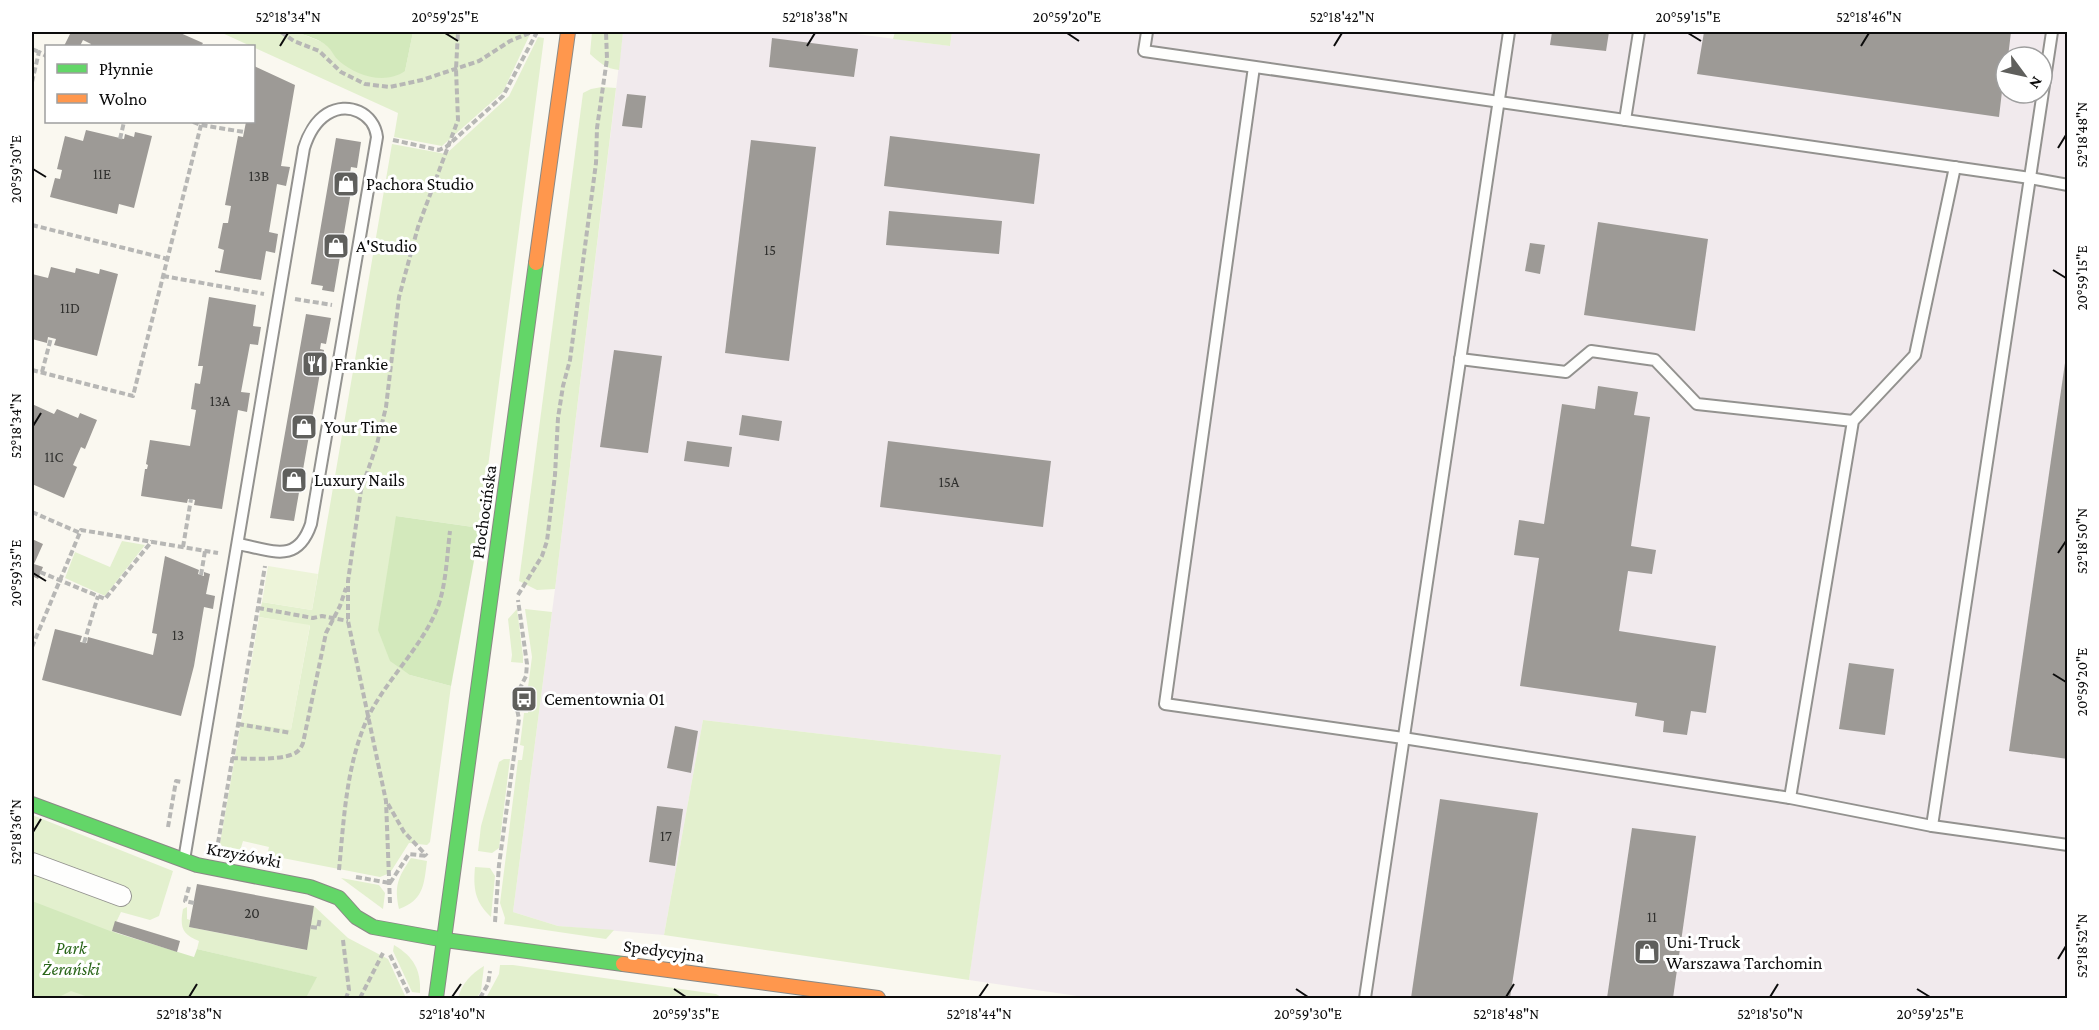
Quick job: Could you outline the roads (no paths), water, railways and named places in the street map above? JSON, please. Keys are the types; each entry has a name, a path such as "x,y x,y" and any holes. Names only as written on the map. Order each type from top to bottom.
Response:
{"main road":[{"name":"Płochocińska","path":"436,999 568,32"},
{"name":"Krzyżówki","path":"32,804 212,869 310,887 339,898 356,917 373,927 445,940"},
{"name":"Spedycyjna","path":"445,940 878,999"}],"street":[{"path":"32,863 121,896"}],"lane":[{"path":"1147,32 1144,51 2067,185"},
{"path":"1365,999 1509,32"},
{"path":"1625,120 1639,32"},
{"path":"1932,826 2052,32"},
{"path":"1254,67 1165,705 1403,738 1790,798 1932,826 2067,845"},
{"path":"184,860 304,148 309,134 325,115 337,109 352,109 368,116 376,129 377,136 308,531 303,541 295,549 285,553 238,544"},
{"path":"1790,798 1853,421 1915,355 1955,167"},
{"path":"1460,358 1566,372 1591,351 1655,360 1697,404 1853,421"}],"place":[{"name":"Pachora Studio","path":"346,184"},
{"name":"A'Studio","path":"336,246"},
{"name":"Frankie","path":"315,364"},
{"name":"Your Time","path":"304,427"},
{"name":"Luxury Nails","path":"294,480"},
{"name":"Cementownia 01","path":"524,699"},
{"name":"Uni-Truck Warszawa Tarchomin","path":"1647,952"}],"park label":[{"name":"Park Żerański","path":"71,958"}]}
